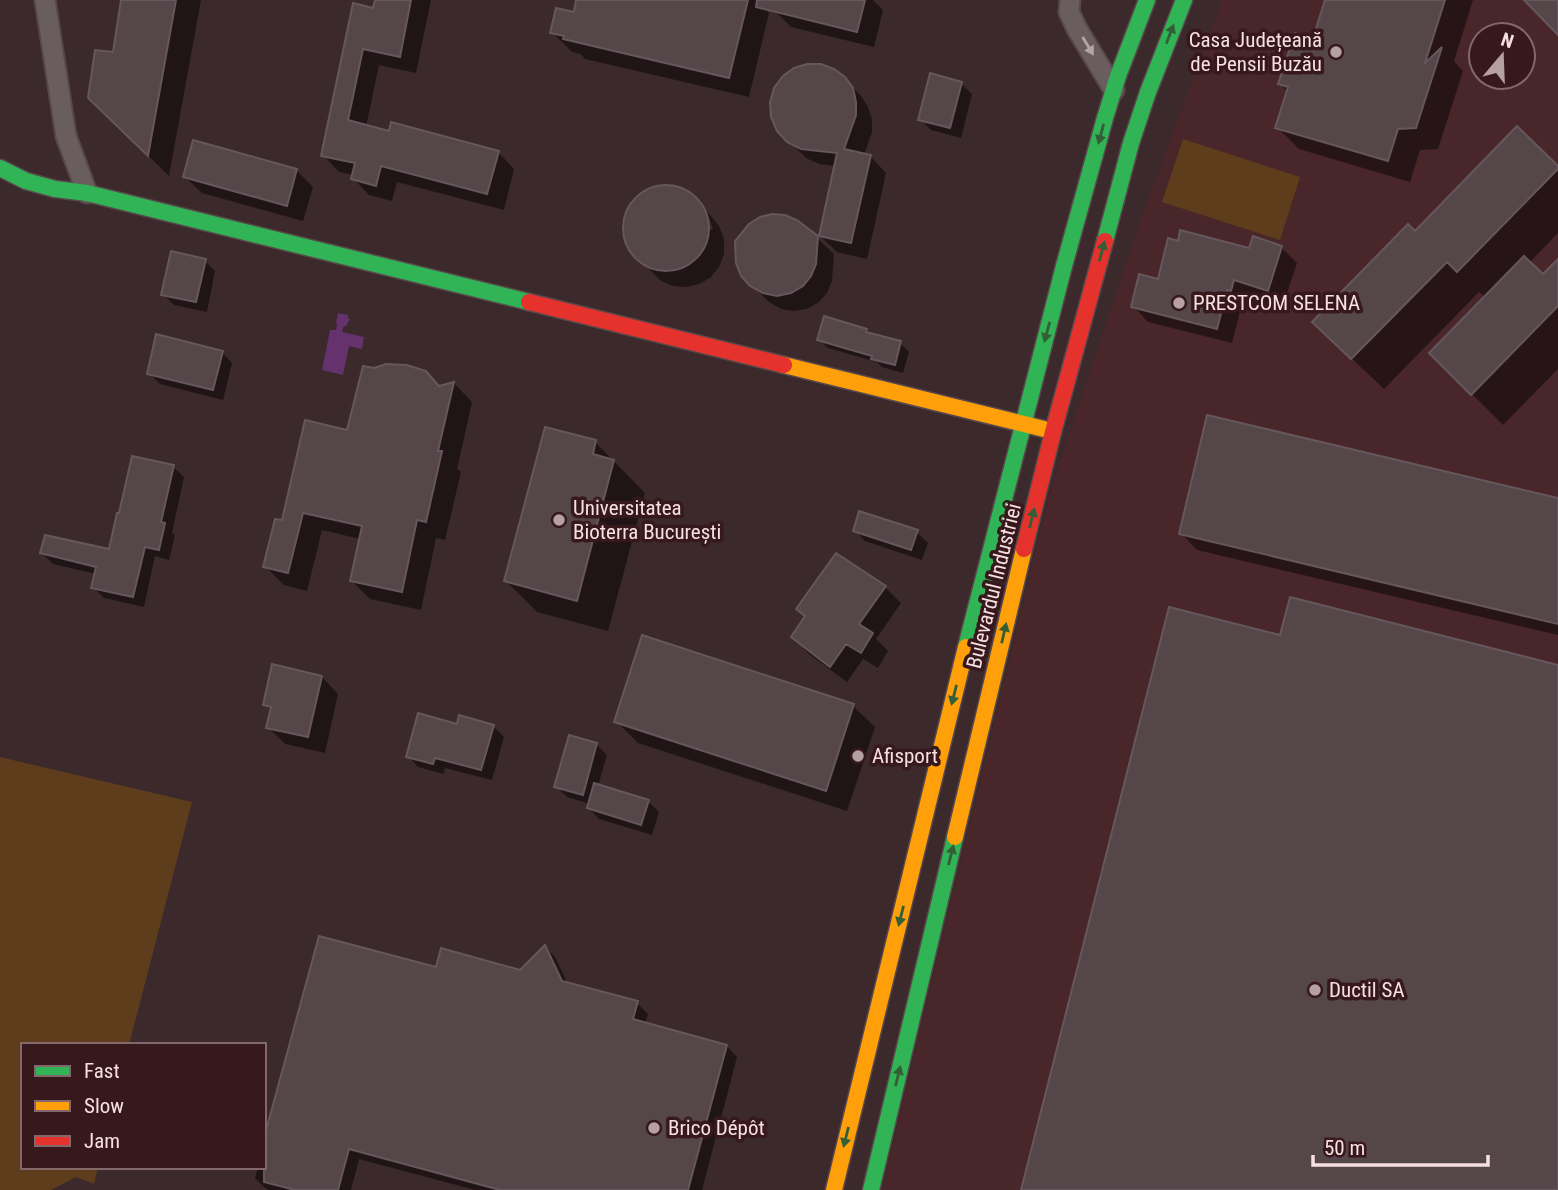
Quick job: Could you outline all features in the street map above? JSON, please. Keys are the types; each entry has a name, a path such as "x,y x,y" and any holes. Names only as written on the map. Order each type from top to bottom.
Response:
{"main road":[{"name":"Bulevardul Industriei","path":"834,1190 983,576 1064,267 1114,90 1147,0"},
{"name":"Bulevardul Industriei","path":"871,1190 1053,432 1131,143 1184,0"},
{"path":"0,168 26,181 55,189 87,193 1053,432"}],"street":[{"path":"45,0 66,136 87,193"},
{"path":"1070,0 1069,12 1073,21 1114,90"}],"shaded area":[{"path":"1222,0 1558,0 1558,1190 882,1190 1049,495 1141,219"},
{"path":"1183,139 1300,177 1280,240 1162,202"},
{"path":"338,313 348,315 350,319 342,332 364,337 362,349 349,346 343,375 322,370 330,330 336,330"},
{"path":"0,757 192,802 130,1043 21,1043 21,1169 98,1169 94,1184 76,1177 51,1190 0,1190"}],"building":[{"path":"121,0 176,0 148,156 88,98 95,50 113,52"},
{"path":"375,0 411,0 400,57 363,49 348,120 389,131 391,122 499,151 487,194 381,166 376,186 351,179 355,163 321,156 353,3 373,8"},
{"path":"576,0 748,0 729,78 563,39 564,36 550,33 556,8 574,12"},
{"path":"757,0 865,0 857,32 756,7"},
{"path":"1325,0 1445,0 1425,63 1442,47 1416,128 1398,129 1388,161 1275,128 1288,87 1278,84 1295,33 1313,38"},
{"path":"1524,0 1558,0 1558,35"},
{"path":"821,64 834,69 845,77 853,88 856,115 844,149 871,155 851,243 819,236 837,153 801,149 787,142 777,131 771,117 770,102 774,88 783,76 794,68"},
{"path":"930,73 962,82 950,128 918,120"},
{"path":"1517,126 1558,169 1457,272 1447,262 1351,359 1312,322 1408,224 1415,231"},
{"path":"193,140 297,169 287,206 183,177"},
{"path":"666,185 690,192 702,204 709,228 702,252 690,264 666,271 642,264 630,252 623,228 630,204 642,192"},
{"path":"772,214 797,220 818,236 816,264 811,276 803,286 791,293 777,296 750,286 741,276 736,263 735,241 749,224"},
{"path":"1180,230 1249,248 1253,236 1282,246 1268,291 1234,280 1231,291 1227,290 1217,329 1131,307 1139,274 1158,279 1168,238 1178,241"},
{"path":"171,251 206,259 196,302 161,295"},
{"path":"1524,256 1543,274 1558,259 1558,306 1471,395 1429,353"},
{"path":"824,316 867,329 866,332 901,341 895,365 817,340"},
{"path":"156,334 223,351 213,390 147,374"},
{"path":"386,364 407,365 426,371 439,386 454,382 438,451 442,451 426,522 417,520 402,592 350,581 362,526 303,513 288,573 263,567 275,519 282,520 305,420 347,430 363,366 374,368"},
{"path":"1207,415 1558,498 1558,624 1179,534"},
{"name":"Universitatea Bioterra București","path":"545,427 596,440 593,454 614,460 577,601 504,581"},
{"path":"132,456 174,465 161,522 165,523 159,550 145,547 133,597 91,588 96,567 40,553 45,535 109,549"},
{"path":"859,511 918,530 911,550 853,531"},
{"path":"836,553 886,586 859,624 873,633 861,653 846,644 830,667 791,637 805,616 796,609"},
{"name":"Ductil SA","path":"1290,597 1558,665 1558,1190 1021,1190 1169,607 1280,635"},
{"path":"642,635 854,704 826,791 614,722"},
{"path":"272,664 322,676 308,737 266,728 271,707 263,705"},
{"path":"418,713 457,724 459,715 494,725 481,770 435,758 433,764 406,757"},
{"path":"569,735 597,743 583,795 554,787"},
{"path":"594,783 649,800 641,825 587,808"},
{"path":"319,936 436,967 441,948 520,970 545,945 562,981 638,1001 633,1019 727,1045 688,1190 500,1190 349,1149 338,1190 295,1190 264,1182 266,1131"}],"traffic: fast":[{"path":"966,647 1105,118 1147,0"},
{"path":"1105,241 1131,143 1184,0"},
{"path":"0,168 26,181 55,189 87,193 529,302"},
{"path":"871,1190 955,837"}],"traffic: slow":[{"path":"784,365 1044,429"},
{"path":"955,837 1024,549"},
{"path":"834,1190 966,647"}],"traffic: jam":[{"path":"1024,549 1105,241"},
{"path":"529,302 784,365"}],"place":[{"name":"Casa Județeană de Pensii Buzău","path":"1336,52"},
{"name":"PRESTCOM SELENA","path":"1179,303"},
{"name":"Universitatea Bioterra București","path":"559,520"},
{"name":"Afisport","path":"858,756"},
{"name":"Ductil SA","path":"1315,990"},
{"name":"Brico Dépôt","path":"654,1128"}]}
